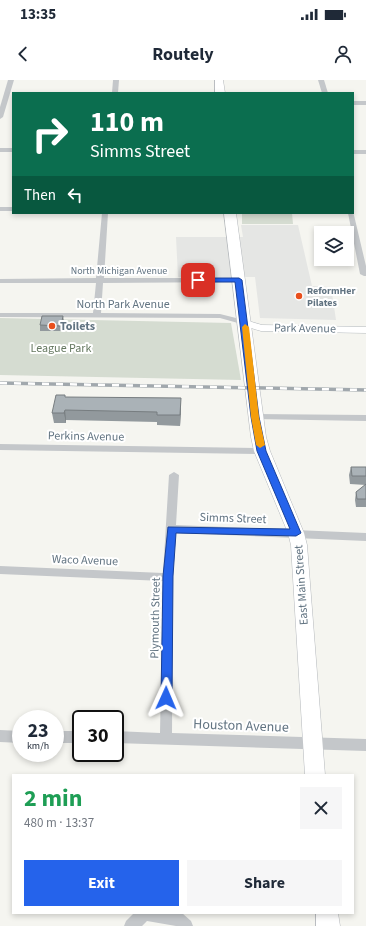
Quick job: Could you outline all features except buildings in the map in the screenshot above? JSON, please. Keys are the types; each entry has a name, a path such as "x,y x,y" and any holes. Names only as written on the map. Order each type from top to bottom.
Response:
{"main road":[{"path":"219,80 220,92"},
{"name":"East Main Street","path":"230,214 245,323 255,417 262,451 296,533 299,545 315,774"},
{"path":"327,914 328,926"}],"street":[{"path":"0,117 2,100 11,80"},
{"path":"115,92 116,80"},
{"path":"321,80 325,92"},
{"path":"354,103 366,103"},
{"path":"0,150 12,150"},
{"path":"354,152 366,152"},
{"path":"0,209 12,209"},
{"path":"97,315 105,214"},
{"path":"351,214 364,274"},
{"name":"North Michigan Avenue","path":"0,281 239,280"},
{"name":"North Park Avenue","path":"0,315 220,316 245,323"},
{"name":"Park Avenue","path":"245,323 261,328 366,330"},
{"path":"255,417 366,418"},
{"name":"Perkins Avenue","path":"0,447 172,451 262,451"},
{"name":"Plymouth Street","path":"166,738 168,576 172,529 174,475"},
{"name":"Simms Street","path":"172,529 366,537"},
{"name":"Waco Avenue","path":"0,570 168,576"},
{"path":"0,736 12,737"},
{"name":"Houston Avenue","path":"124,737 312,742 366,745"},
{"path":"131,926 143,914"},
{"path":"150,914 179,919 186,926"}],"shaded area":[{"path":"241,225 298,225 312,286 331,287 336,320 260,318 255,277 178,277 176,237 243,237"}],"green space":[{"path":"242,214 292,214 293,224 242,224"},
{"name":"League Park","path":"0,318 231,323 241,380 0,375"}],"railway":[{"path":"0,383 366,390"}],"slow traffic":[{"path":"245,327 255,417 260,445"}],"place":[{"name":"ReformHer Pilates","path":"299,296"},
{"name":"Toilets","path":"52,326"}],"route":[{"path":"166,698 168,576 172,529 296,533 262,451 255,417 239,280 198,280"}]}
